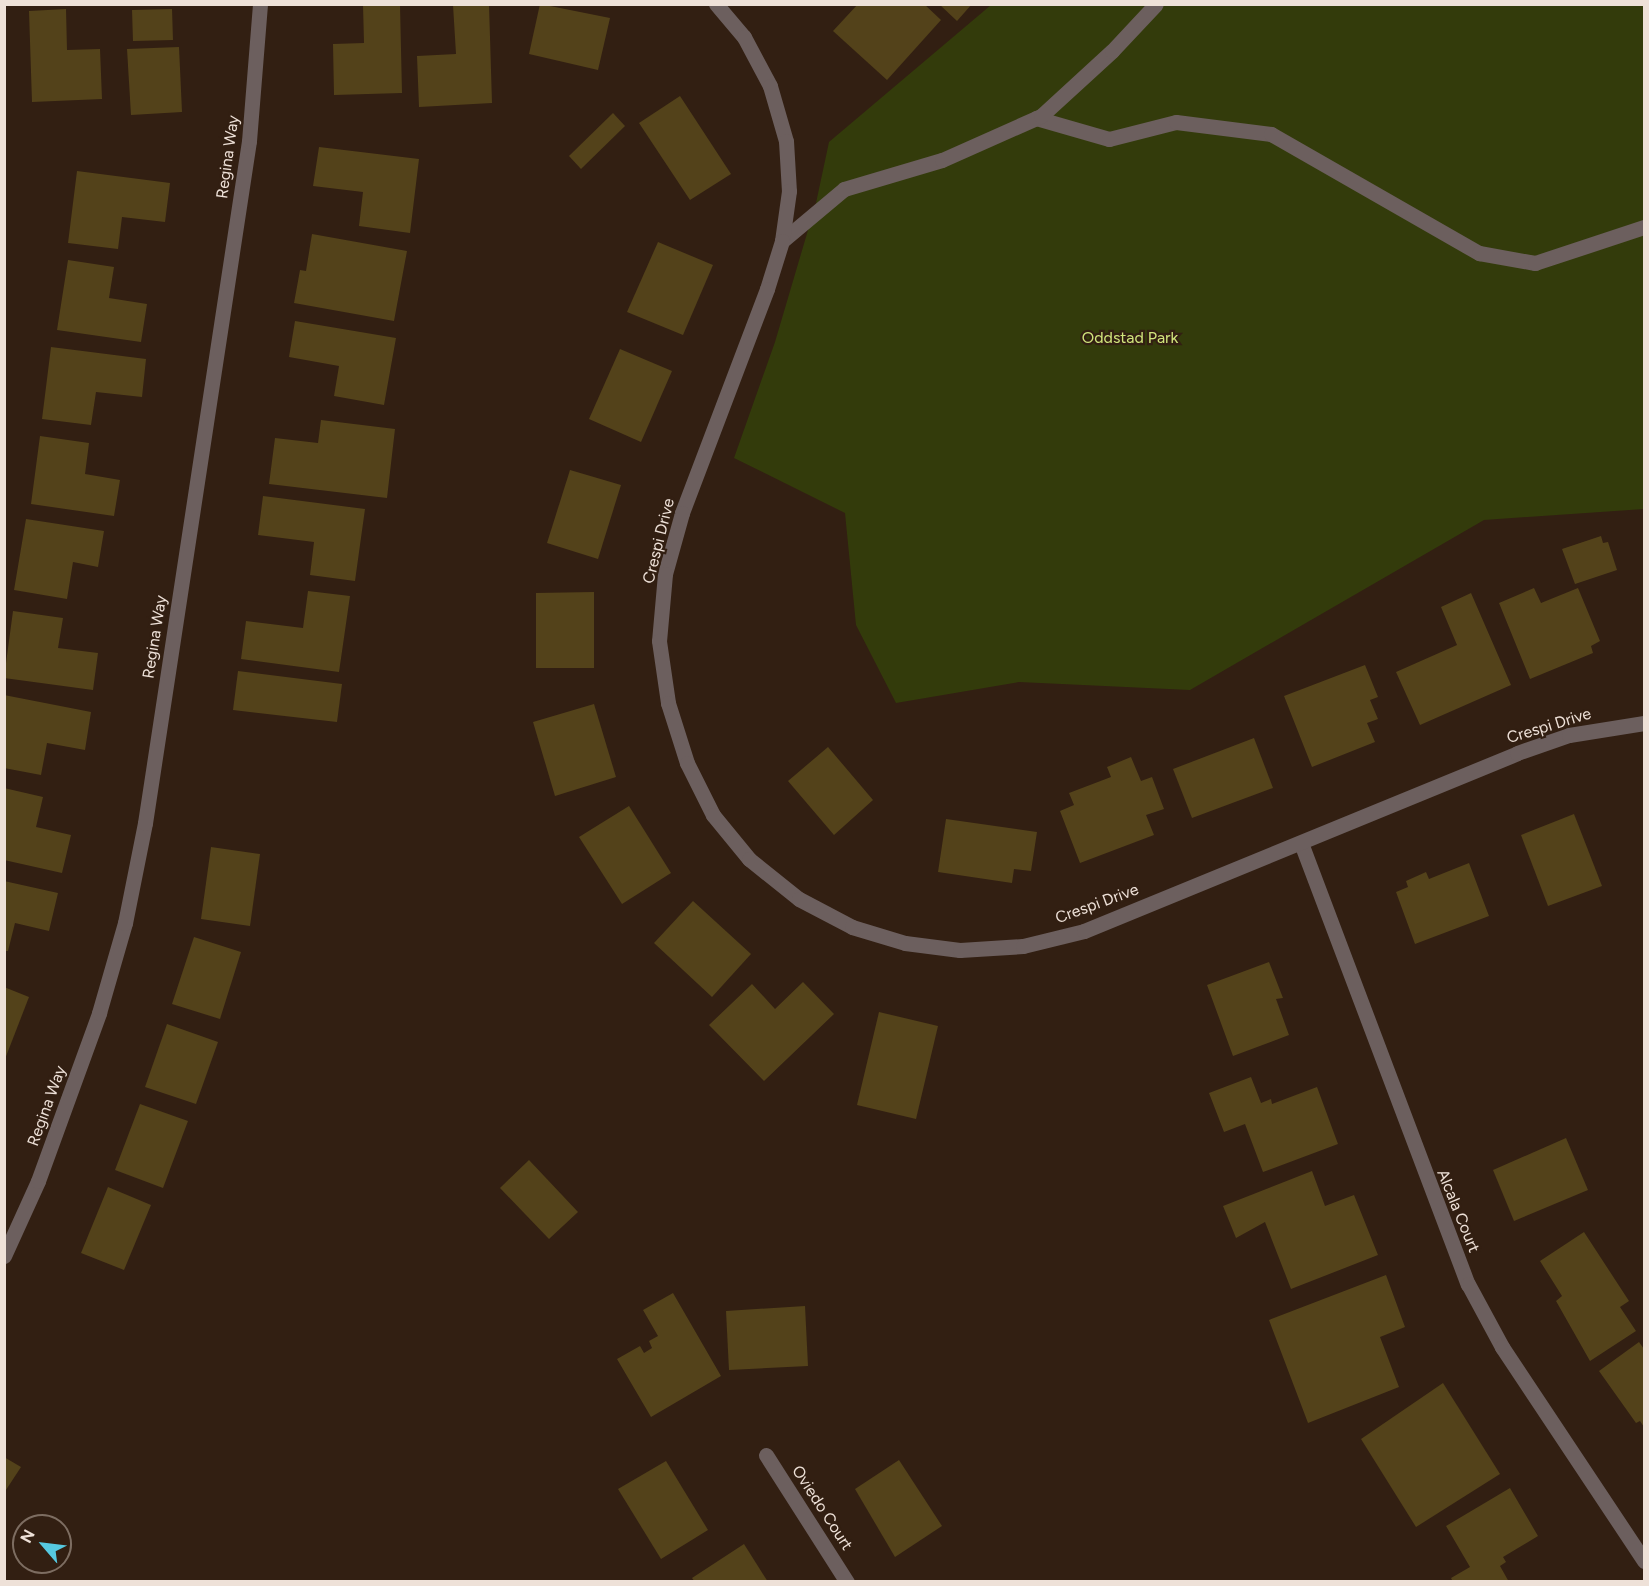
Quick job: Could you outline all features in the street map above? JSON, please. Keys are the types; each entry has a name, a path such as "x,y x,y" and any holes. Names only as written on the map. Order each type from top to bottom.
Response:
{"street":[{"name":"Regina Way","path":"4,1256 38,1181 99,1012 124,922 143,834 249,141 260,4"},
{"name":"Crespi Drive","path":"716,4 744,37 770,86 786,141 789,191 782,241 682,513 665,574 659,640 668,703 687,763 713,814 749,859 799,899 852,927 905,943 960,950 1023,946 1084,932 1517,753 1569,735 1644,723"},
{"path":"782,241 844,189 942,160 1035,118 1112,51 1156,4"},
{"path":"1035,118 1109,139 1176,122 1271,134 1479,253 1535,263 1644,227"},
{"name":"Alcala Court","path":"1301,843 1468,1284 1508,1356 1644,1561"},
{"name":"Oviedo Court","path":"766,1455 847,1581"}],"green space":[{"name":"Oddstad Park","path":"991,5 1644,5 1644,509 1484,520 1190,690 1019,682 896,703 856,625 845,513 734,458 775,342 816,203 829,142"}],"building":[{"path":"489,4 492,103 419,107 417,56 456,54 453,5"},
{"path":"540,4 610,18 598,70 529,54"},
{"path":"858,4 924,4 941,20 887,80 833,31"},
{"path":"939,4 972,4 957,21"},
{"path":"363,5 400,5 402,93 334,95 333,44 364,43"},
{"path":"66,9 67,50 100,49 102,99 32,102 29,11"},
{"path":"172,9 173,40 133,41 132,10"},
{"path":"179,47 182,112 131,115 127,49"},
{"path":"680,96 731,174 690,200 639,123"},
{"path":"613,113 625,126 581,169 569,156"},
{"path":"319,147 419,159 410,233 359,226 363,192 313,186"},
{"path":"77,171 170,183 165,222 122,217 118,249 68,243"},
{"path":"312,234 407,251 394,321 294,303 300,270 306,271"},
{"path":"658,242 713,265 683,335 627,312"},
{"path":"68,260 114,267 109,298 147,304 141,342 57,330"},
{"path":"295,321 396,338 384,405 334,396 339,366 289,357"},
{"path":"51,347 146,359 142,397 96,392 91,425 42,419"},
{"path":"620,349 672,371 641,442 589,419"},
{"path":"321,420 395,429 387,498 269,484 275,438 318,443"},
{"path":"40,436 89,443 85,474 120,480 114,516 31,504"},
{"path":"570,470 621,485 598,559 547,543"},
{"path":"263,496 365,509 355,581 310,575 314,542 258,535"},
{"path":"26,519 104,531 98,567 73,562 67,599 14,590"},
{"path":"1601,536 1603,543 1608,542 1617,570 1575,584 1562,549"},
{"path":"1534,588 1541,603 1578,588 1600,641 1591,646 1593,653 1530,679 1499,603"},
{"path":"308,591 350,596 339,672 241,659 246,621 303,628"},
{"path":"594,592 594,668 536,668 536,593"},
{"path":"1471,593 1511,685 1420,725 1396,672 1457,645 1441,607"},
{"path":"13,611 63,618 58,648 98,653 93,690 4,678"},
{"path":"1365,665 1378,697 1370,700 1378,719 1367,723 1375,742 1312,767 1284,696"},
{"path":"238,671 342,684 337,722 233,710"},
{"path":"4,695 91,712 85,750 47,743 41,775 4,768"},
{"path":"594,704 616,777 555,796 533,722"},
{"path":"1254,738 1273,788 1192,818 1173,769"},
{"path":"828,747 873,800 834,835 788,781"},
{"path":"1131,757 1141,781 1152,777 1164,809 1146,815 1154,835 1080,863 1060,811 1074,805 1069,793 1111,777 1107,767"},
{"path":"4,788 43,797 36,827 71,835 62,873 4,860"},
{"path":"629,806 671,873 622,904 579,837"},
{"path":"1574,814 1602,886 1548,906 1521,835"},
{"path":"946,819 1037,832 1031,871 1014,869 1012,883 938,872"},
{"path":"211,847 260,854 250,926 201,919"},
{"path":"1469,863 1489,916 1415,944 1396,892 1408,887 1406,881 1426,872 1429,879"},
{"path":"4,881 58,893 49,931 15,923 8,951 4,951"},
{"path":"693,901 751,954 712,997 654,943"},
{"path":"194,937 241,952 220,1019 172,1004"},
{"path":"1269,962 1283,998 1276,999 1289,1035 1233,1056 1207,985"},
{"path":"803,982 834,1014 764,1081 709,1025 752,984 775,1009"},
{"path":"4,987 29,997 5,1059 4,1059"},
{"path":"879,1012 938,1026 916,1119 857,1105"},
{"path":"167,1024 218,1042 196,1104 145,1087"},
{"path":"1251,1077 1261,1103 1271,1099 1272,1104 1317,1087 1338,1144 1263,1172 1245,1124 1224,1132 1209,1093"},
{"path":"140,1104 188,1121 163,1188 115,1170"},
{"path":"1566,1138 1588,1190 1514,1221 1493,1170"},
{"path":"529,1160 578,1212 549,1239 500,1188"},
{"path":"1312,1171 1325,1206 1354,1195 1378,1255 1291,1289 1265,1222 1236,1238 1223,1206"},
{"path":"108,1187 151,1205 124,1270 81,1253"},
{"path":"1584,1232 1629,1301 1620,1307 1636,1331 1590,1361 1556,1301 1562,1296 1540,1261"},
{"path":"1386,1275 1405,1327 1380,1337 1399,1387 1308,1423 1269,1320"},
{"path":"673,1293 721,1376 651,1417 617,1359 640,1346 644,1353 652,1348 649,1341 658,1336 643,1310"},
{"path":"805,1306 808,1366 729,1370 726,1311"},
{"path":"1639,1342 1644,1349 1644,1427 1640,1421 1636,1423 1599,1371"},
{"path":"1443,1383 1500,1474 1416,1527 1361,1439"},
{"path":"4,1457 21,1467 4,1493"},
{"path":"899,1460 942,1526 895,1557 855,1489"},
{"path":"666,1461 708,1530 661,1559 618,1489"},
{"path":"1510,1488 1538,1536 1503,1557 1506,1562 1500,1566 1509,1582 1453,1582 1451,1578 1470,1567 1446,1526"},
{"path":"744,1544 768,1582 695,1582 692,1578"}]}
